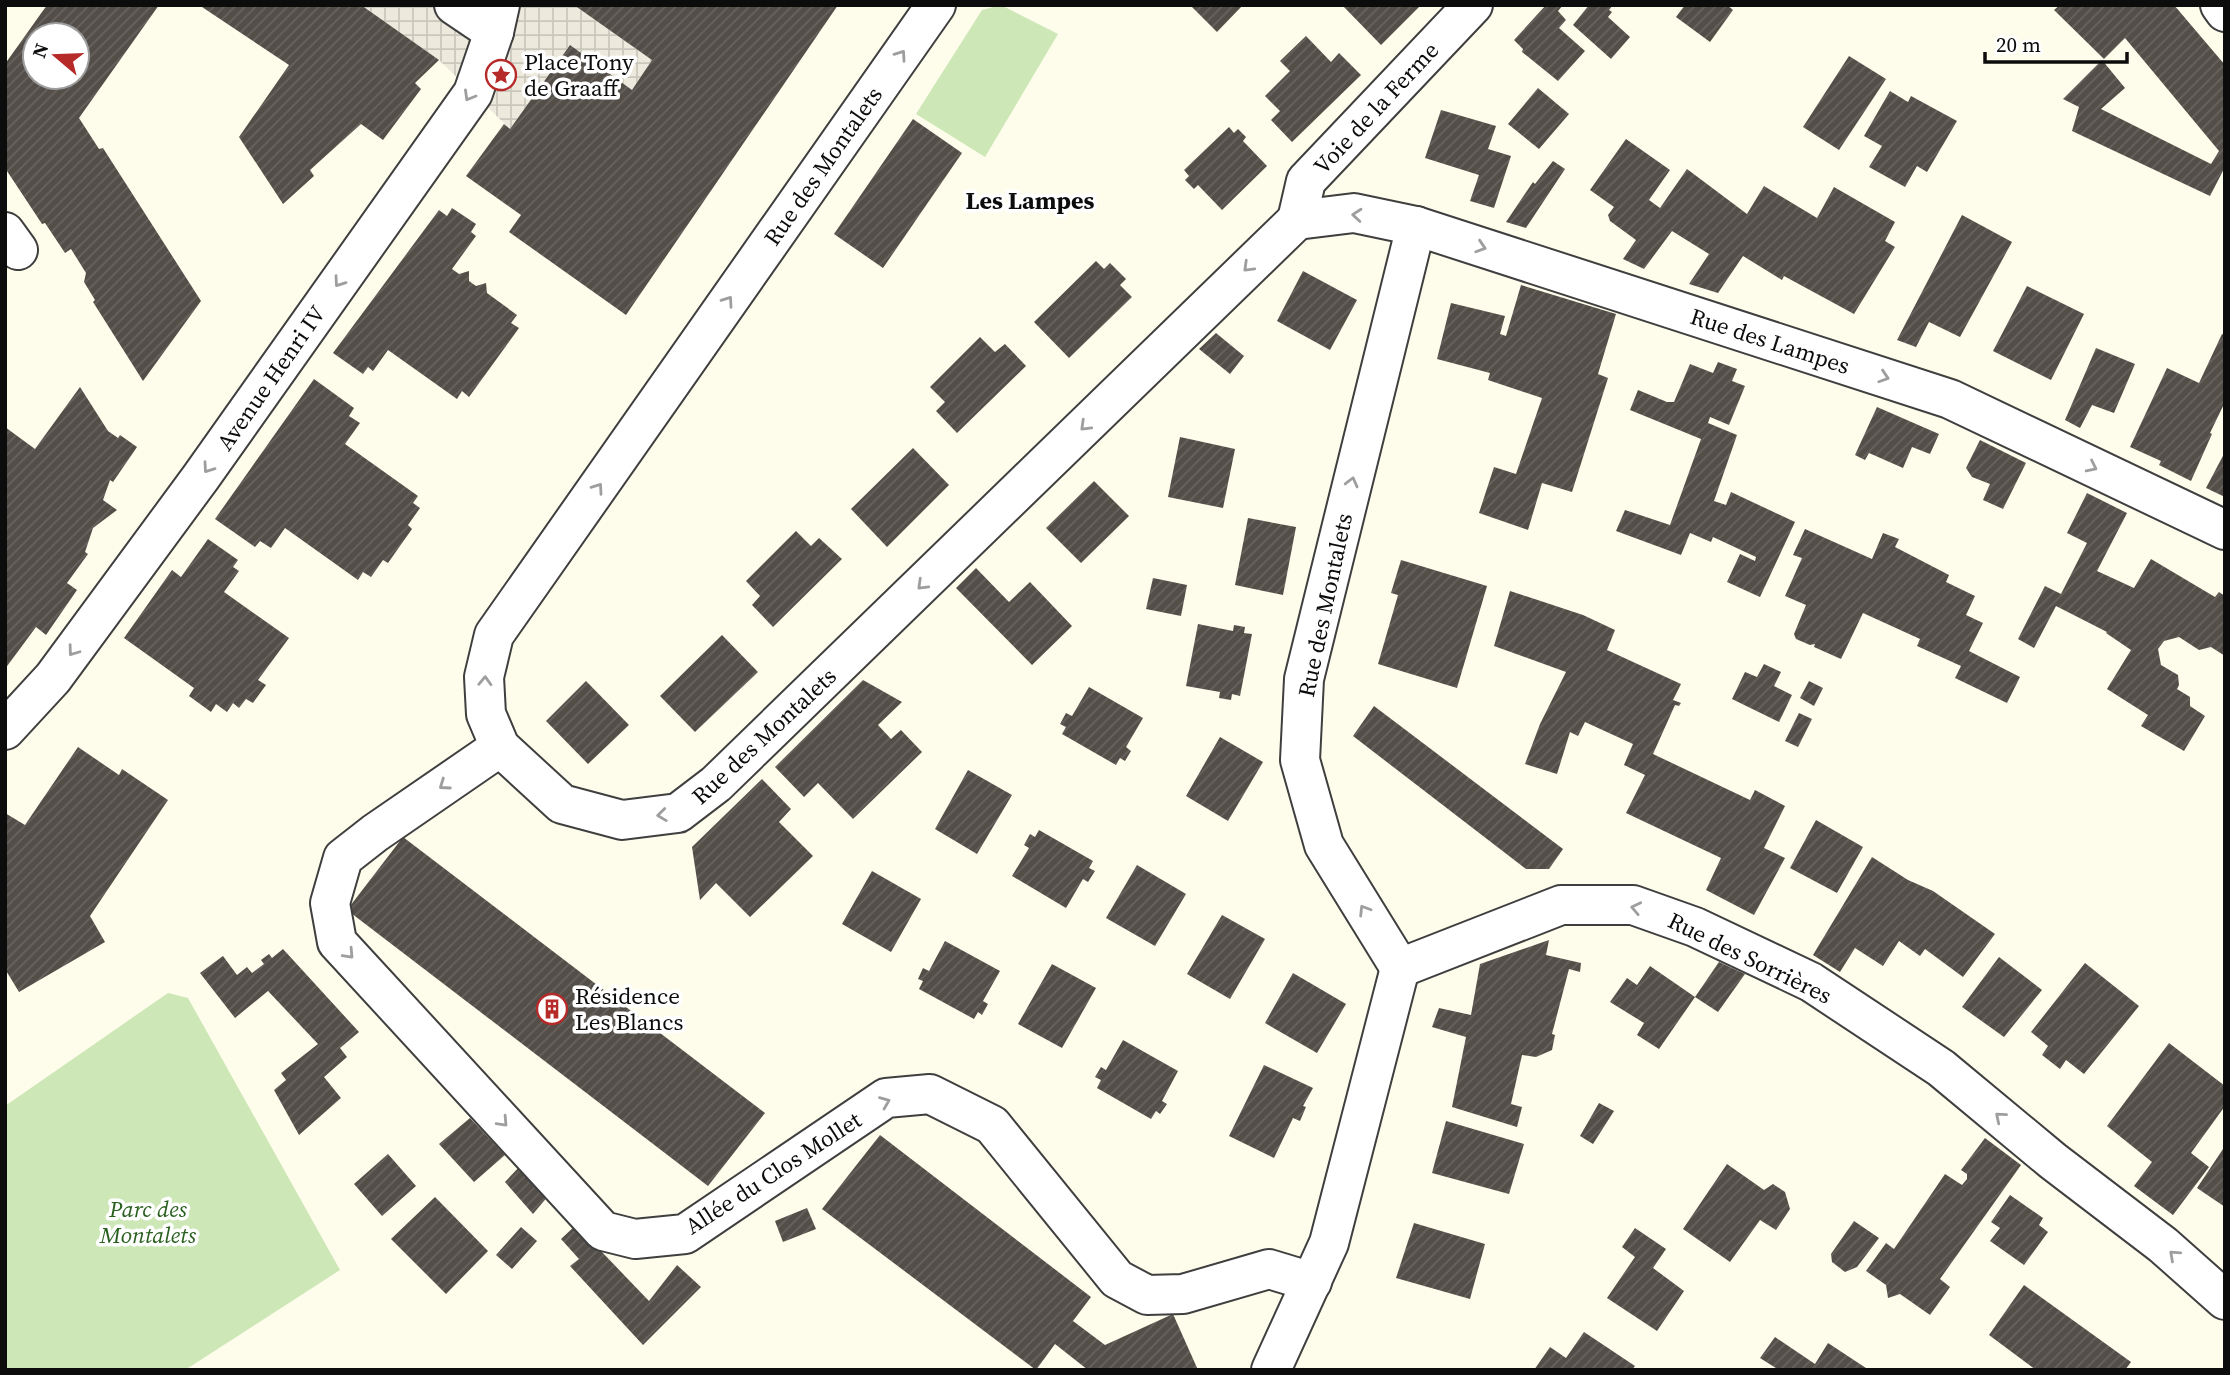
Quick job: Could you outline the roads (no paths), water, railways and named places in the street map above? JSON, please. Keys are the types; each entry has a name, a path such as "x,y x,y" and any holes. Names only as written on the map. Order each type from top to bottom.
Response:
{"street":[{"path":"454,5 497,19"},
{"name":"Rue des Montalets","path":"936,5 494,635 484,677 486,714 500,747 562,804 622,820 678,813 716,784 1297,220"},
{"name":"Voie de la Ferme","path":"1297,220 1306,181 1473,5"},
{"path":"2220,5 2225,12"},
{"name":"Avenue Henri IV","path":"5,730 53,678 201,477 473,93 497,19"},
{"name":"Rue des Lampes","path":"1297,220 1354,213 1416,226 1950,399 2225,530"},
{"name":"Rue des Montalets","path":"1400,968 1324,845 1300,760 1304,679 1416,226"},
{"name":"Allée du Clos Mollet","path":"500,747 343,858 330,903 337,942 603,1231 635,1239 685,1234 886,1098 930,1094 992,1125 1117,1279 1147,1296 1183,1294 1269,1269 1312,1282"},
{"name":"Rue des Sorrières","path":"1400,968 1561,905 1633,905 1695,926 1811,982 1941,1068 2053,1161 2164,1245 2225,1300"},
{"path":"1271,1370 1329,1243 1400,968"}],"place":[{"name":"Place Tony de Graaff","path":"501,75"},
{"name":"Résidence Les Blancs","path":"552,1009"}],"district":[{"name":"Les Lampes","path":"1030,201"}],"park label":[{"name":"Parc des Montalets","path":"148,1222"}]}
